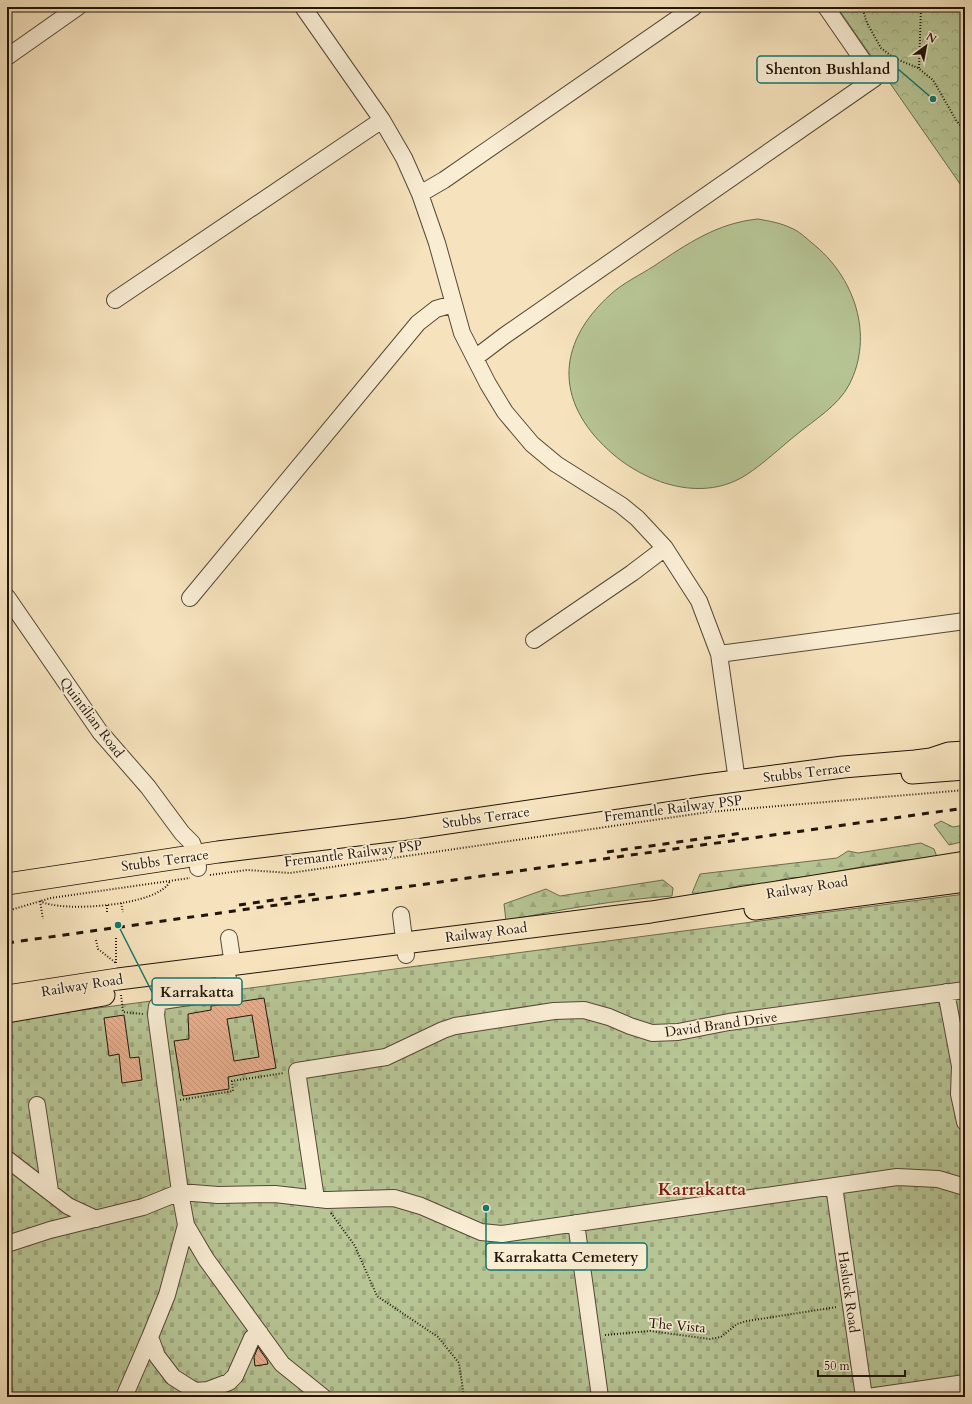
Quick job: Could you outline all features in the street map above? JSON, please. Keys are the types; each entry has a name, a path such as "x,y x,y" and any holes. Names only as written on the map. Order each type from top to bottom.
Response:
{"main road":[{"name":"Stubbs Terrace","path":"7,884 194,867 407,829 737,781 843,767 932,759 949,753 965,752"},
{"name":"Stubbs Terrace","path":"7,896 194,867 488,826 625,811 846,779 965,769"},
{"name":"Railway Road","path":"406,949 965,862"},
{"name":"Railway Road","path":"7,1012 230,972 406,949 965,881"},
{"name":"Railway Road","path":"7,996 113,980 230,972"}],"street":[{"path":"7,57 78,7"},
{"path":"303,7 382,120 404,158 420,194 437,243 462,333 505,412 532,444 561,468 629,512 665,548 699,601 719,654 737,781"},
{"path":"420,194 444,180 694,7"},
{"path":"475,358 504,336 875,78 826,7"},
{"path":"115,300 382,120"},
{"path":"190,598 418,323 436,310 453,304"},
{"path":"534,640 632,573 665,548"},
{"name":"Quintilian Road","path":"7,597 100,732 148,787 182,833 179,843 194,867"},
{"path":"719,654 965,621"},
{"path":"401,915 406,949"},
{"path":"229,938 230,972 208,994 162,1001 156,1006 180,1192 186,1225 206,1259 282,1364 323,1397"},
{"name":"David Brand Drive","path":"297,1071 386,1057 443,1030 455,1026 554,1011 584,1010 609,1017 652,1033 678,1032 729,1022 965,990"},
{"path":"946,992 960,1066 959,1094 965,1122"},
{"path":"297,1071 316,1199"},
{"path":"37,1105 50,1191"},
{"path":"7,1159 68,1206 96,1218"},
{"path":"7,1244 24,1237 143,1207 180,1192 218,1195 275,1194 316,1199 394,1198 421,1206 481,1232 502,1234 897,1177 938,1179 965,1187"},
{"name":"Hasluck Road","path":"834,1186 864,1397"},
{"path":"576,1223 600,1397"},
{"path":"124,1397 167,1295 186,1225"},
{"path":"150,1337 156,1356 173,1377 195,1391 208,1390 229,1382 235,1376 252,1338 260,1333"},
{"path":"868,1397 965,1384"}],"path":[{"path":"862,7 866,23 881,48 894,58 918,68 933,80 956,120 965,132"},
{"path":"918,68 921,7"},
{"name":"Fremantle Railway PSP","path":"7,911 50,898 170,881 194,867 290,873 709,812 965,790"},
{"path":"40,901 47,905 65,908 121,903 144,897 164,888 170,881"},
{"path":"40,901 43,919"},
{"path":"121,903 123,912"},
{"path":"107,905 107,914"},
{"path":"116,937 116,963"},
{"path":"168,1102 233,1091 232,1081 297,1071"},
{"path":"316,1199 328,1208 355,1246 377,1296 438,1337 459,1362 464,1397"},
{"name":"The Vista","path":"592,1336 650,1332 710,1339 721,1337 736,1324 746,1321 851,1305"}],"green space":[{"path":"837,7 965,7 965,191"},
{"path":"758,219 779,223 797,231 827,257 839,272 849,289 856,308 860,327 860,346 857,366 849,385 839,400 746,475 730,483 713,487 695,488 661,482 628,466 614,455 595,436 581,416 572,396 569,376 571,355 579,334 592,314 621,286 703,236 729,225"},
{"path":"941,821 953,827 965,825 965,841 949,845 934,825"},
{"path":"921,843 934,849 937,857 926,860 903,860 877,864 807,877 787,878 768,884 742,885 708,894 692,893 700,874 837,858 848,851 858,853"},
{"path":"663,880 673,888 672,896 589,906 506,921 504,904 546,889 560,896"},
{"path":"965,894 965,1397 7,1397 7,1020"}],"building":[{"path":"264,998 276,1068 228,1077 229,1089 183,1096 174,1041 189,1039 188,1014 211,1010 211,1006","holes":["252,1015 259,1057 234,1061 227,1019"]},
{"path":"124,1015 130,1058 139,1057 142,1080 122,1083 119,1054 109,1056 104,1018"},
{"path":"258,1347 268,1364 255,1366 254,1357"}],"railway":[{"path":"7,943 965,808"},
{"path":"607,852 742,833"},
{"path":"239,905 316,894"}],"place":[{"name":"Shenton Bushland","path":"933,99"},
{"name":"Karrakatta","path":"118,925"},
{"name":"Karrakatta Cemetery","path":"486,1208"}],"district":[{"name":"Karrakatta","path":"702,1189"}]}
